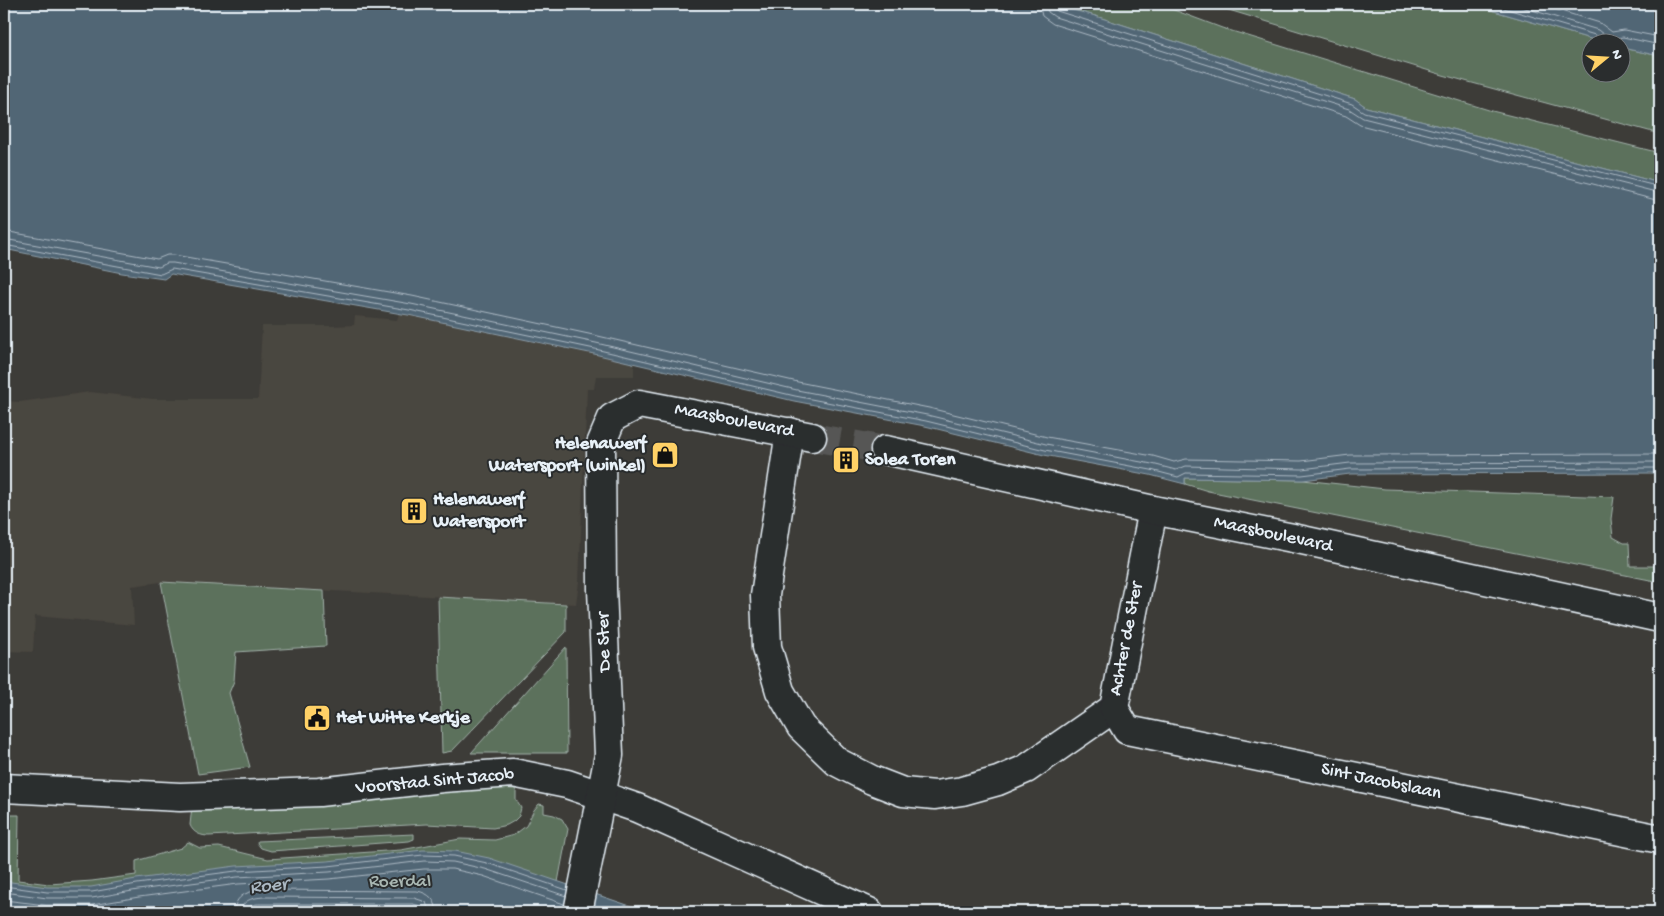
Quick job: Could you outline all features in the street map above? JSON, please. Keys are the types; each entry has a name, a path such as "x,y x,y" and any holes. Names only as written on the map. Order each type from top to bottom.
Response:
{"street":[{"name":"De Ster","path":"578,912 609,755 602,589 601,444 612,418 639,404 656,406"},
{"name":"Maasboulevard","path":"656,406 801,434"},
{"name":"Achter de Ster","path":"801,434 765,595 767,647 780,690 801,727 837,762 872,780 904,792 934,795 962,791 998,781 1026,769 1114,708 1153,510"},
{"name":"Maasboulevard","path":"885,450 1153,510 1303,540 1660,618"},
{"name":"Sint Jacobslaan","path":"1114,708 1127,730 1660,840"},
{"name":"Voorstad Sint Jacob","path":"4,788 180,797 319,792 442,778 513,773 567,784 637,808 869,912"}],"shaded area":[{"path":"399,313 634,363 634,376 596,376 594,389 587,389 579,582 576,604 161,582 132,586 134,625 35,616 33,652 4,651 4,401 20,402 90,392 153,399 258,399 262,326 354,325 355,316 397,320"}],"green space":[{"path":"1050,4 1158,4 1222,28 1492,111 1660,153 1660,183 1366,107 1355,99 1092,15"},
{"path":"1209,4 1470,4 1582,36 1582,82 1632,82 1632,50 1660,56 1660,134 1443,75"},
{"path":"1185,478 1303,480 1385,489 1614,497 1611,519 1613,537 1624,543 1629,543 1630,566 1655,566 1655,581 1208,491 1185,484"},
{"path":"161,582 324,591 326,646 236,652 234,681 229,693 250,767 198,774"},
{"path":"438,597 566,604 566,632 452,751 442,753"},
{"path":"566,647 567,753 471,753"},
{"path":"493,788 516,789 516,800 521,808 519,816 514,821 507,825 493,828 427,824 209,836 198,834 190,825 192,806"},
{"name":"Roerdal","path":"539,804 544,805 544,813 562,819 568,829 558,882 647,912 4,912 4,815 19,815 18,880 49,884 136,875 136,861 181,848 188,842 200,848 219,847 268,859 401,850 460,839 495,840 514,835 526,826"},
{"path":"414,834 414,839 409,841 271,851 261,848 257,843 258,841"}],"water":[{"path":"4,4 1050,4 1092,15 1355,99 1366,107 1660,183 1660,473 1350,474 1303,480 1185,478 1185,484 1150,475 1044,455 925,426 794,401 594,354 408,315 171,274 164,279 122,273 4,249"},
{"path":"1470,4 1660,4 1660,56 1632,50 1632,32 1582,32 1582,36"},
{"name":"Roerdal","path":"423,850 455,851 489,858 648,912 434,912 413,909 264,909 230,912 4,912 4,881 47,887 91,887 236,866 328,861"}],"tunnel":[{"path":"812,437 885,450"}],"place":[{"name":"Helenawerf Watersport (winkel)","path":"665,455"},
{"name":"Solea Toren","path":"846,460"},
{"name":"Helenawerf Watersport","path":"414,511"},
{"name":"Het Witte Kerkje","path":"317,718"}],"water label":[{"name":"Roer","path":"269,887"}]}
